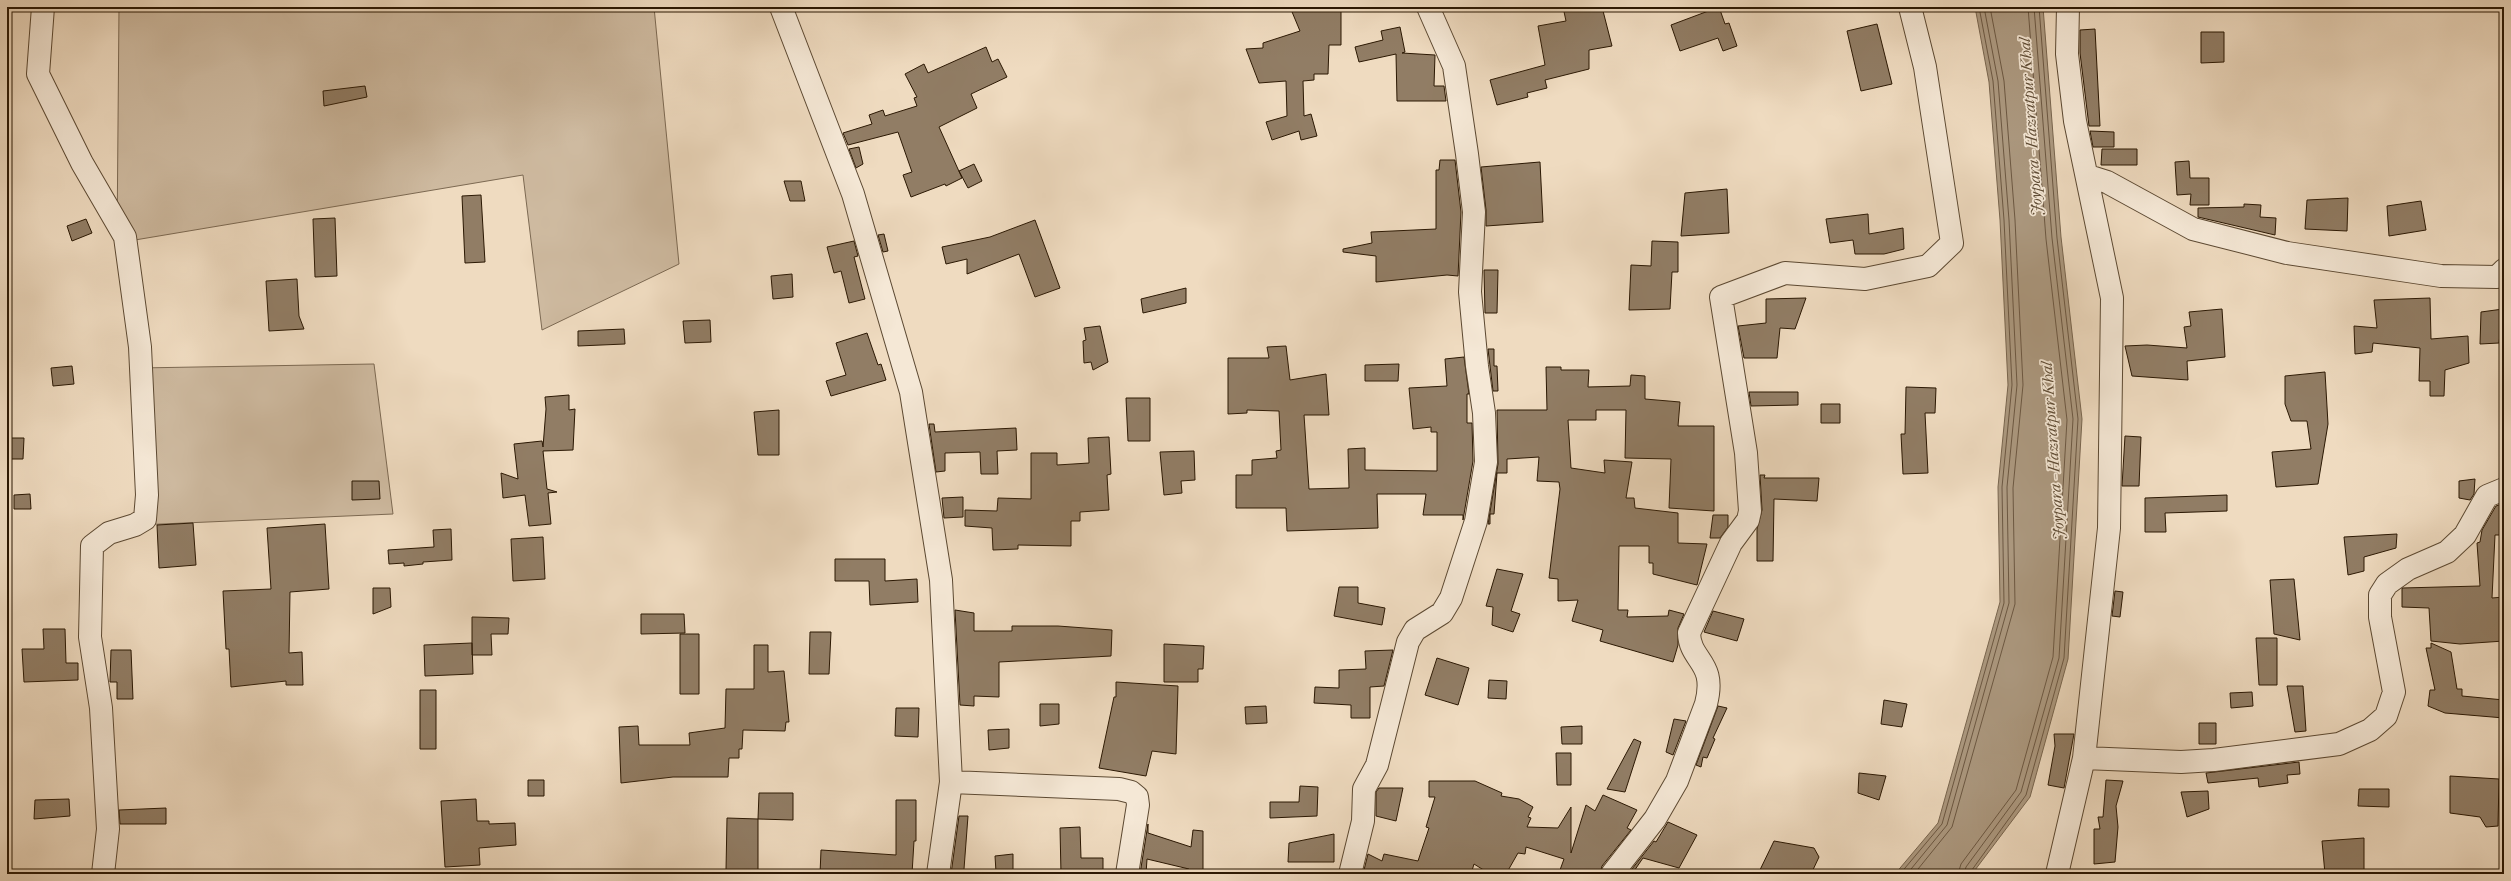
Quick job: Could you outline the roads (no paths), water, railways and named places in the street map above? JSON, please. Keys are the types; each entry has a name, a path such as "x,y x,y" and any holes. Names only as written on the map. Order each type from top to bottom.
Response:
{"street":[{"path":"43,7 38,74 82,163 125,237 140,347 147,495 145,519 135,525 109,533 92,546 90,637 101,708 108,829 102,874"},
{"path":"781,7 853,194 911,392 941,580 951,782 938,874"},
{"path":"1350,874 1363,821 1364,789 1377,765 1408,642 1415,630 1442,613 1451,598 1476,521 1486,462 1484,413 1477,366 1470,292 1474,212 1467,154 1454,66 1428,7"},
{"path":"1612,874 1655,819 1677,781 1710,691 1708,673 1691,644 1689,633 1731,543 1748,520 1750,511 1746,453 1721,297 1785,273 1865,279 1928,266 1952,243 1925,67 1910,7"},
{"path":"2057,874 2084,758 2109,528 2112,298 2074,106 2068,54 2068,7"},
{"path":"2088,176 2107,182 2193,229 2287,253 2441,276 2497,277 2504,270"},
{"path":"2084,758 2181,762 2214,760 2340,744 2370,730 2386,716 2394,692 2380,617 2380,595 2387,584 2408,569 2447,552 2465,534 2487,496 2504,489"},
{"path":"951,782 1119,789 1131,792 1137,797 1138,805 1127,874"}],"water":[{"name":"Joypara - Hazratpur Khal","path":"1975,7 2043,7 2061,237 2082,419 2068,659 2030,797 1972,874 1895,874 1938,823 2000,602 1998,487 2008,385 2000,220 1989,82"}]}
